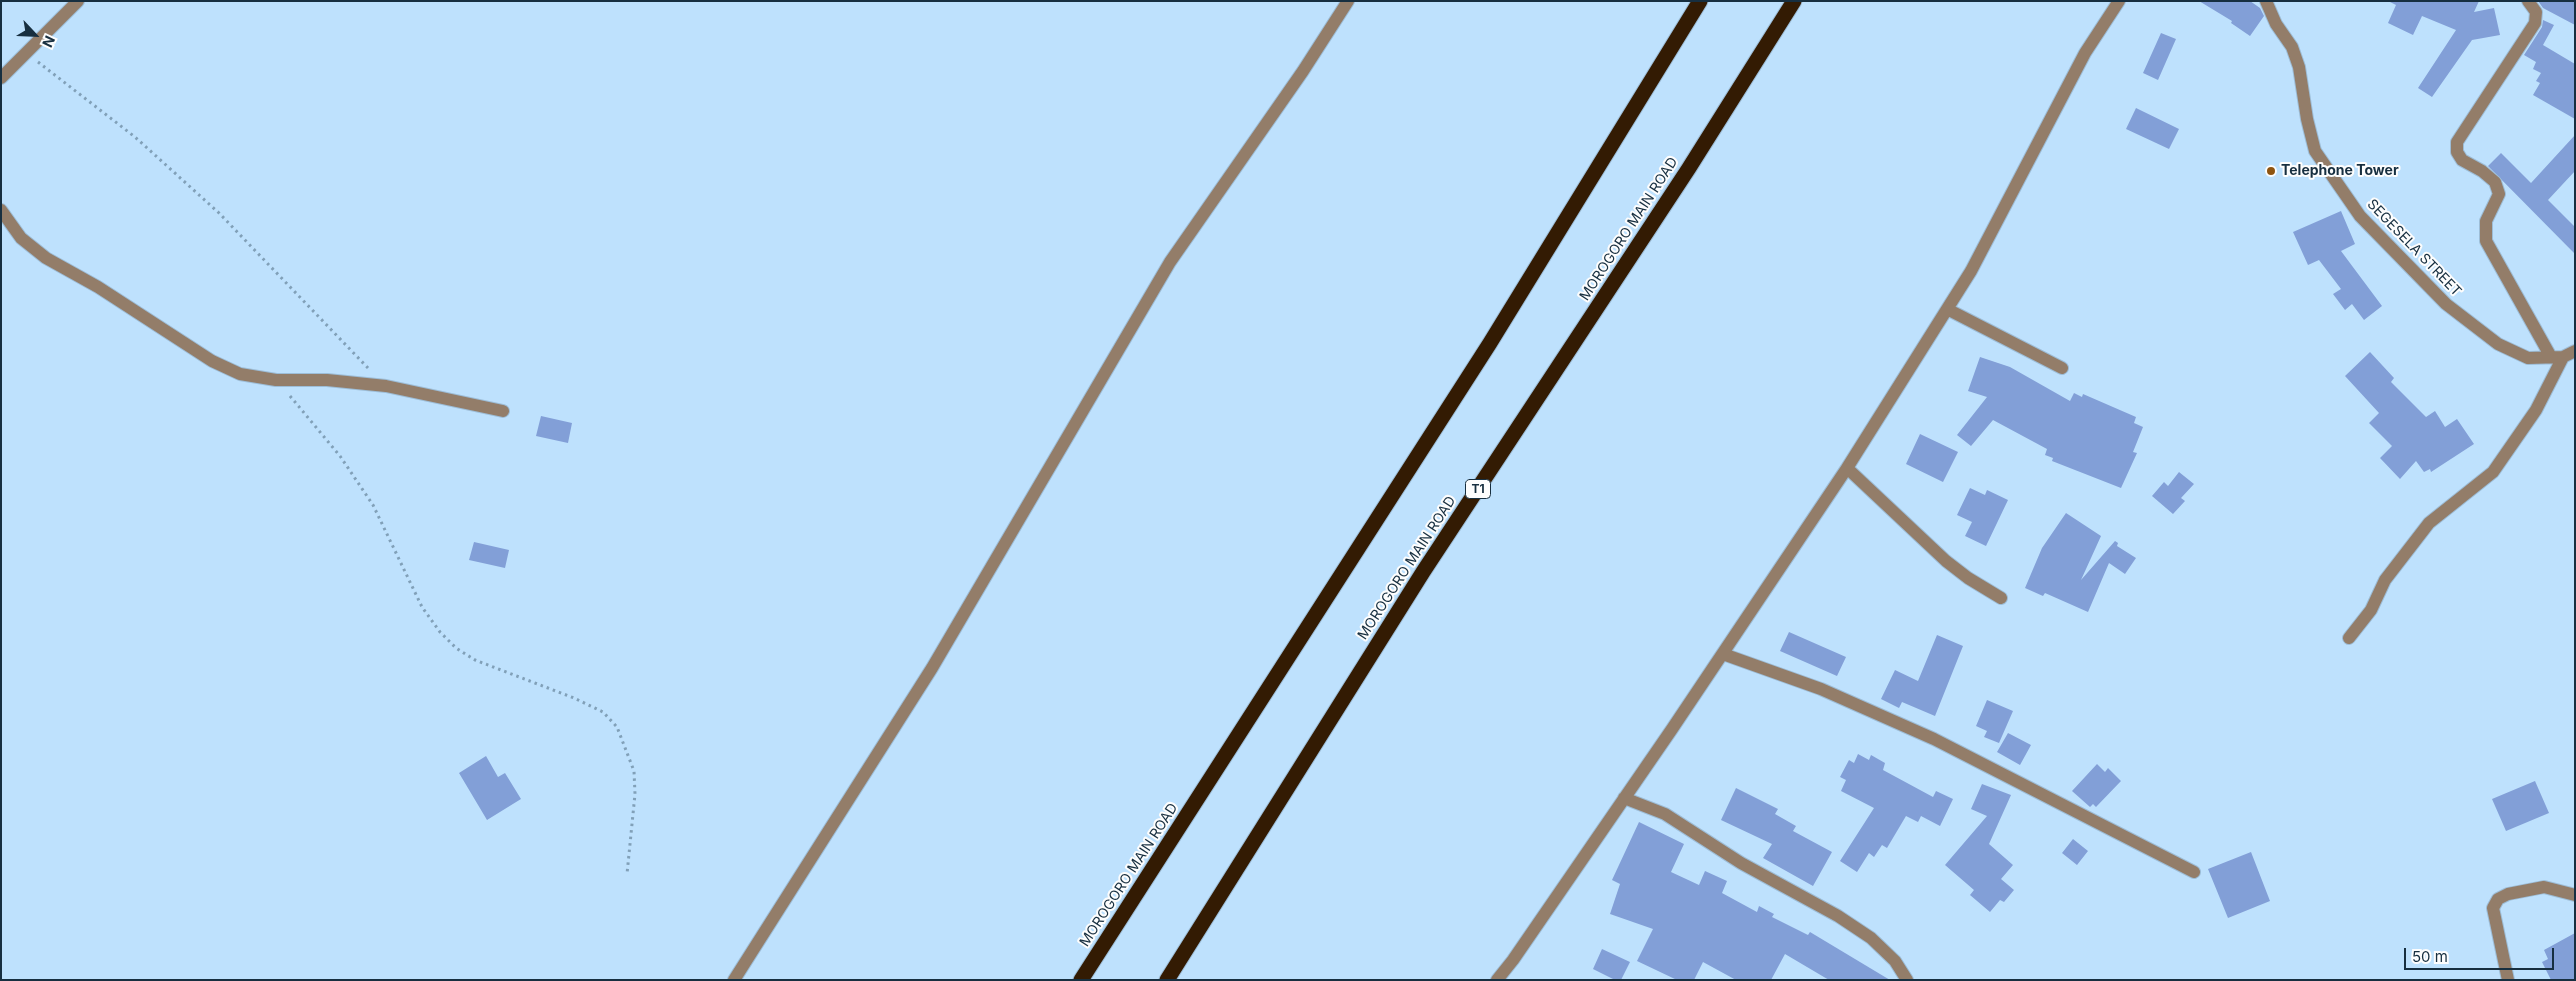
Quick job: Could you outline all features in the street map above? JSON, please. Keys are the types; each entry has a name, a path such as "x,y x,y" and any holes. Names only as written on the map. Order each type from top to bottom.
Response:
{"highway":[{"name":"MOROGORO MAIN ROAD","path":"1081,980 1490,343 1700,1"},
{"name":"MOROGORO MAIN ROAD","path":"1167,980 1423,572 1688,168 1794,1"}],"street":[{"path":"1,78 78,1"},
{"path":"734,980 932,668 1170,262 1303,71 1348,1"},
{"path":"1497,980 1513,960 1723,654 1848,468 1971,271 2084,53 2119,1"},
{"name":"SEGESELA STREET","path":"2266,1 2276,24 2292,47 2299,67 2306,119 2315,151 2360,216 2446,304 2469,324 2498,344 2528,358 2563,355"},
{"path":"2349,638 2371,610 2385,580 2428,523 2493,472 2536,410 2563,355 2486,241 2486,221 2499,194 2495,182 2482,171 2462,160 2457,152 2457,142 2535,23 2536,12 2528,1"},
{"path":"1,210 21,238 46,258 98,287 212,361 240,374 276,380 327,380 386,386 503,412"},
{"path":"1947,309 2062,368"},
{"path":"1848,468 1946,561 1968,578 2001,598"},
{"path":"1723,654 1821,689 1934,739 2194,872"},
{"path":"1624,798 1665,814 1741,863 1838,916 1871,938 1895,961 1907,980"},
{"path":"2508,980 2493,908 2498,899 2508,894 2544,887 2575,894"}],"path":[{"path":"25,52 134,137 218,213 386,386"},
{"path":"276,380 340,456 373,505 422,607 440,632 456,648 475,660 574,698 603,712 617,727 634,771 635,794 627,874"}],"building":[{"path":"2199,1 2250,1 2260,8 2264,16 2250,36 2231,23 2232,21"},
{"path":"2388,1 2479,1 2474,12 2494,8 2500,35 2472,40 2432,97 2418,88 2456,30 2422,16 2413,35 2388,23 2396,5"},
{"path":"2538,1 2575,1 2575,25 2543,8"},
{"path":"2543,20 2554,25 2543,45 2575,64 2575,119 2533,95 2540,83 2536,81 2541,73 2533,69 2536,62 2524,55 2542,27"},
{"path":"2161,33 2176,39 2158,80 2143,73"},
{"path":"2136,108 2179,129 2169,149 2126,129"},
{"path":"2575,135 2575,171 2548,200 2575,227 2575,254 2488,166 2501,153 2531,183"},
{"path":"2341,211 2355,244 2341,251 2382,306 2364,320 2352,304 2345,310 2333,294 2341,289 2319,260 2308,265 2293,232"},
{"path":"2370,352 2394,378 2391,382 2426,417 2435,411 2445,427 2457,419 2474,444 2431,472 2430,469 2424,472 2416,461 2400,479 2380,458 2392,446 2369,423 2379,413 2345,376"},
{"path":"1980,357 2010,367 2070,401 2074,393 2082,397 2083,394 2136,417 2134,423 2143,427 2133,452 2137,453 2121,488 2052,461 2053,458 2045,455 2047,449 1993,420 1971,446 1957,435 1987,397 1968,391"},
{"path":"541,416 572,423 568,443 536,436"},
{"path":"1920,434 1958,452 1943,482 1906,464"},
{"path":"2179,472 2194,484 2181,498 2185,501 2173,514 2152,496 2164,482 2168,486"},
{"path":"1970,488 1985,495 1987,490 2008,500 1986,546 1965,536 1972,522 1957,515"},
{"path":"2066,513 2101,536 2081,580 2115,541 2118,543 2117,546 2136,558 2125,574 2109,563 2088,612 2045,593 2043,596 2025,588 2042,548"},
{"path":"474,542 509,550 505,568 469,560"},
{"path":"1789,632 1846,657 1837,676 1780,651"},
{"path":"1937,635 1963,646 1935,716 1902,702 1899,708 1881,699 1895,670 1918,681"},
{"path":"1987,700 2013,711 1999,743 1984,737 1987,731 1976,726"},
{"path":"2008,733 2031,745 2020,765 1997,752"},
{"path":"1858,754 1869,760 1871,755 1885,763 1883,770 1933,797 1936,791 1953,799 1940,826 1921,816 1918,822 1906,816 1887,848 1882,845 1874,857 1869,853 1857,872 1840,861 1874,808 1841,791 1846,780 1840,777 1849,760 1854,763"},
{"path":"486,756 498,777 505,773 521,799 487,820 459,773"},
{"path":"2097,764 2105,772 2108,768 2121,781 2096,807 2093,804 2090,807 2072,791"},
{"path":"2535,781 2549,813 2506,831 2492,799"},
{"path":"1982,784 2011,795 1989,844 2013,865 2001,879 2014,890 2004,902 2000,900 1990,912 1970,895 1974,890 1945,865 1987,816 1971,809"},
{"path":"1736,788 1778,809 1775,814 1796,826 1793,831 1832,852 1813,886 1763,858 1772,844 1721,820"},
{"path":"1639,822 1684,844 1671,872 1699,885 1705,871 1727,881 1722,893 1757,912 1759,906 1774,914 1772,917 1808,935 1810,932 1890,980 1829,980 1785,954 1771,980 1736,980 1703,962 1694,980 1677,980 1637,961 1653,929 1610,914 1620,884 1612,880"},
{"path":"2073,839 2088,851 2077,865 2062,853"},
{"path":"2251,852 2270,901 2228,918 2208,869"},
{"path":"2575,933 2575,980 2551,980 2542,962 2548,959 2544,950"},
{"path":"1602,949 1630,962 1621,980 1615,980 1593,969"}],"place":[{"name":"Telephone Tower","path":"2271,171"}]}
